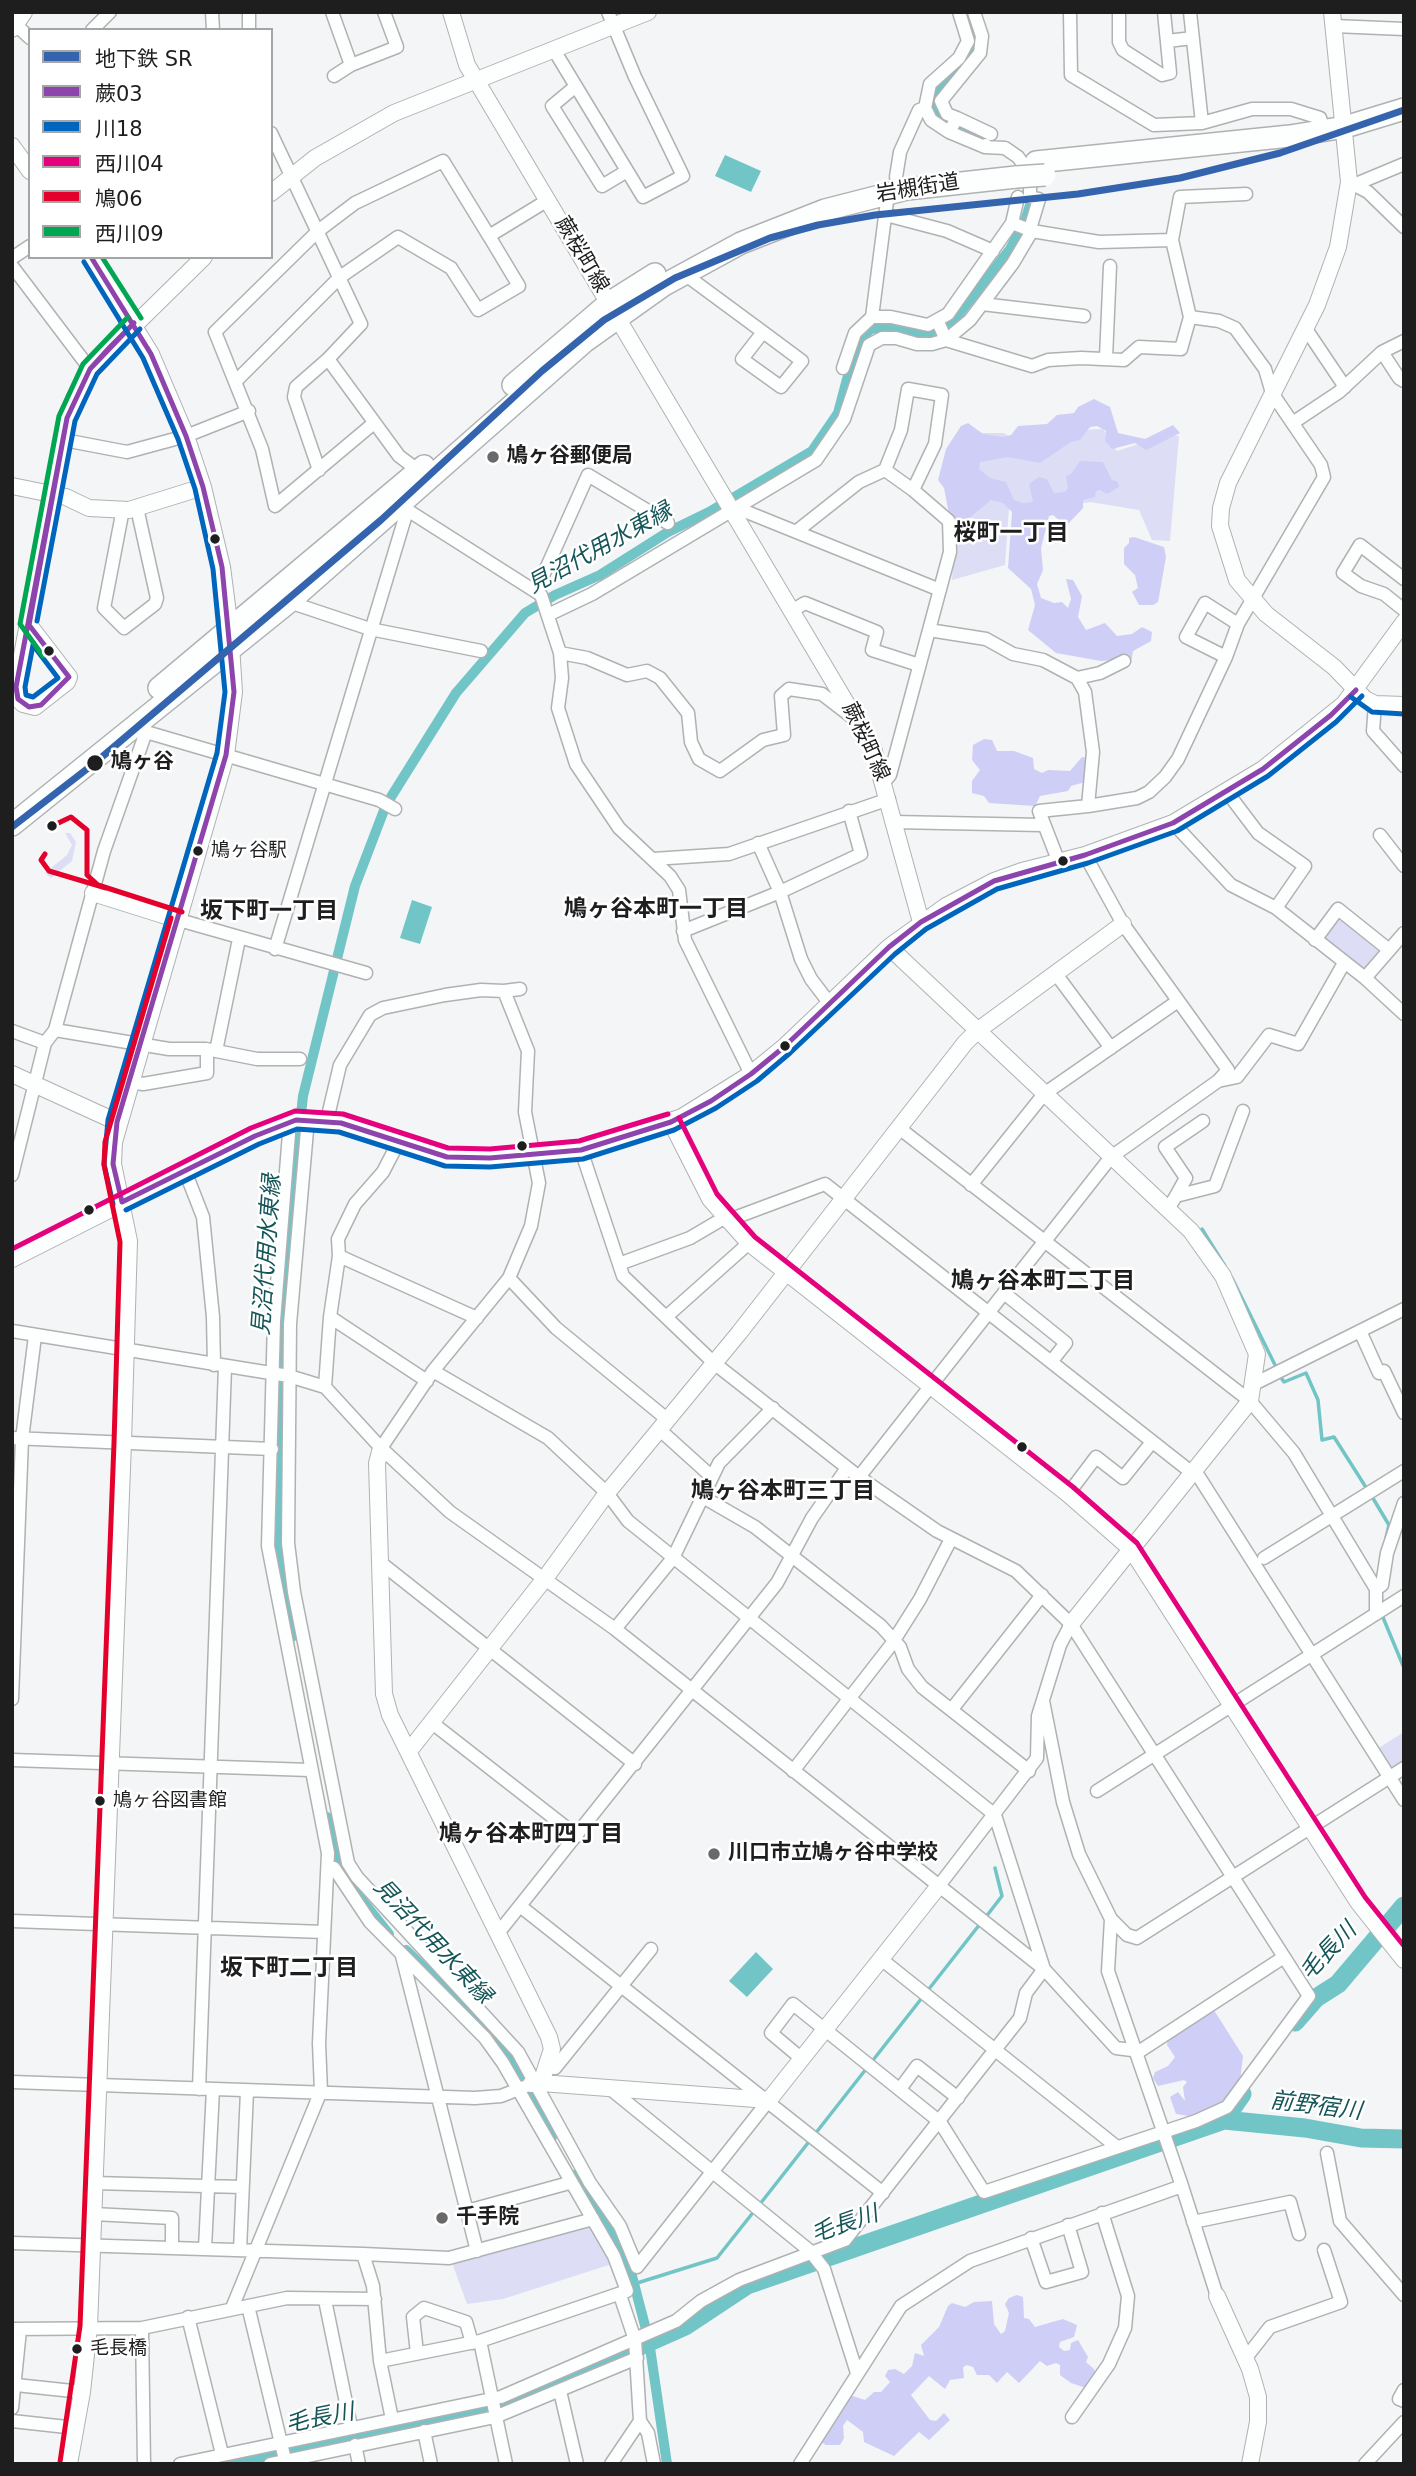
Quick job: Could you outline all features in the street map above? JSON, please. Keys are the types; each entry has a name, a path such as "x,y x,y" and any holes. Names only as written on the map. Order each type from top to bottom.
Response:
{"highway":[{"name":"岩槻街道","path":"1339,133 1404,109"},
{"name":"岩槻街道","path":"14,814 142,727 231,638 289,602 404,508 612,310 683,273 786,224 868,197 907,189 1014,179 1040,168 1233,158 1339,133 1404,123"},
{"name":"岩槻街道","path":"14,814 231,638 544,356 695,251 778,213 896,177 1014,179"}],"street":[{"path":"98,27 110,12"},
{"path":"332,12 351,65"},
{"path":"334,76 351,65 397,47 384,12"},
{"name":"蕨桜町線","path":"451,12 458,44 477,82 860,724 884,782 911,894 921,922"},
{"path":"273,191 292,175 369,125 554,50 610,19 648,12"},
{"path":"1070,12 1071,75 1154,125 1202,123 1252,109 1291,109 1320,118 1339,133"},
{"path":"1119,12 1119,42 1123,50 1162,75 1170,73 1164,12"},
{"path":"1191,12 1202,123"},
{"path":"275,949 404,508 544,601 592,594 731,504 800,472 828,447 844,419 869,345 882,338 897,338 917,344 946,340 970,320 1013,263 1031,230 1039,199 1030,197 1030,174 1026,166 1005,148 953,125 931,120 925,108 930,84 964,50 968,41 970,14"},
{"path":"953,125 941,101 980,54 982,36 970,14"},
{"path":"554,50 643,197 682,176 610,19"},
{"path":"1404,29 1333,19 1339,133 1352,183 1338,247 1306,329 1228,483 1221,508 1220,526 1228,560 1237,580 1253,601 1375,704 1404,705"},
{"path":"17,21 28,35"},
{"path":"1167,41 1194,38"},
{"path":"576,86 552,106 601,186 627,171"},
{"path":"896,177 900,152 919,110 925,108"},
{"path":"273,137 361,324 328,359 296,387 294,397 318,470"},
{"path":"12,146 28,168"},
{"path":"236,381 340,277 398,237 451,268 478,310 519,286 443,161 355,203 318,232 215,332 236,381 249,411 262,449 275,506 374,423"},
{"path":"1352,183 1404,164"},
{"path":"872,317 891,317 917,325 938,322 956,305 1012,223 1014,179"},
{"path":"1352,183 1404,227"},
{"path":"938,322 946,340 1032,366 1048,360 1124,360 1139,347 1181,349 1190,317 1176,269 1172,240 1180,197 1246,194"},
{"path":"489,236 548,200"},
{"path":"843,368 855,333 872,317 887,201"},
{"path":"886,215 947,231 993,251"},
{"path":"1012,223 1031,230 1099,242 1172,240"},
{"path":"12,258 28,247"},
{"path":"69,2464 82,2392 89,2327 123,1443 129,1241 113,1164 117,1122 226,755 234,692 231,638 217,542 203,487 165,383 134,323 92,259"},
{"path":"29,625 69,677 67,682 35,707 23,704 16,693 64,440 74,399 90,369 202,259"},
{"path":"12,265 90,369"},
{"path":"1106,358 1110,266"},
{"path":"683,273 763,332 802,361 781,387 742,359 763,332"},
{"path":"982,304 1084,316"},
{"path":"1058,860 1042,825 1039,811 1137,798 1149,792 1165,777 1178,759 1226,657 1238,624 1322,483 1321,465 1272,393 1265,369 1235,328 1219,321 1190,317"},
{"path":"1306,329 1345,387"},
{"path":"1294,422 1345,387 1382,352 1404,341"},
{"path":"1382,352 1398,378 1404,381"},
{"path":"328,359 399,456 419,471"},
{"path":"797,531 859,482 885,470 901,430 908,389 942,395 935,444 913,490"},
{"path":"64,440 118,452 186,436 249,411"},
{"path":"884,782 890,775 950,552 949,521 885,470"},
{"path":"668,523 589,475 544,601 560,653 562,678 558,708 576,764 619,828 653,859 679,890 683,931 716,1008 751,1074"},
{"path":"12,486 66,497 89,508 130,508 203,487"},
{"path":"731,504 940,590"},
{"path":"130,508 157,598 155,604 124,628 104,608 130,508"},
{"path":"1404,579 1360,545 1343,573 1361,586 1384,594 1404,610"},
{"path":"289,602 370,629 481,650"},
{"path":"793,610 805,603 877,632 872,650 919,665"},
{"path":"1226,657 1186,637 1205,603 1238,624"},
{"path":"12,1259 185,1171 300,1120 327,1120 447,1157 536,1155 580,1150 671,1122 712,1101 751,1074 889,947 921,922 994,881 1058,860 1085,855 1174,823 1279,757 1331,715 1356,690 1404,622"},
{"path":"929,630 985,639 1013,654 1044,660 1077,678 1085,692 1093,752 1088,806"},
{"path":"560,653 587,658 627,675 647,671 660,678 688,713 691,742 699,759 720,771 763,740 784,735 781,696 789,689 822,694 860,724"},
{"path":"1077,678 1100,673 1124,661"},
{"path":"1375,704 1373,731 1404,766"},
{"path":"12,1175 45,1042 55,1030 104,851 142,727 379,800 395,809"},
{"path":"1227,792 1258,833 1305,866 1276,908"},
{"path":"653,859 729,854 889,799"},
{"path":"683,931 780,892 861,853 849,811"},
{"path":"894,822 1042,825"},
{"path":"1174,823 1231,885 1276,908 1365,978 1404,1014"},
{"path":"1380,835 1404,866"},
{"path":"758,843 780,892 801,959 811,979 830,1004"},
{"path":"859,1477 1004,1293 1043,1239 1111,1157 1218,1081 1228,1070 1124,923 1085,855"},
{"path":"93,893 239,939 366,973"},
{"path":"1315,940 1338,909 1388,949"},
{"path":"409,1751 546,1577 607,1493 714,1363 976,1031 1124,923"},
{"path":"1365,978 1404,933"},
{"path":"130,1082 143,1084 206,1073 239,939"},
{"path":"330,1868 360,1910 402,1956 485,2038 503,2063 531,2085 590,2183 620,2226 637,2267 995,1815 1037,1758 1038,1716 1059,1645 1071,1623 1250,1401 1257,1354 1228,1287 1203,1245 1172,1202 1111,1157 889,947"},
{"path":"1218,1081 1237,1077 1269,1035 1298,1044 1344,963"},
{"path":"1056,974 1111,1048"},
{"path":"327,1120 340,1065 370,1015 383,1008 445,995 481,990 520,989"},
{"path":"504,991 528,1051 525,1112 536,1155 537,1202 531,1226 509,1278 430,1376 381,1448 377,1463 384,1694 390,1715 549,2037 552,2049 547,2067 531,2085"},
{"path":"971,1185 1044,1094 1178,1001"},
{"path":"55,1030 169,1049 212,1050 257,1059 300,1059"},
{"path":"12,1031 45,1042"},
{"path":"12,1074 117,1122"},
{"path":"1172,1202 1215,1186 1243,1111"},
{"path":"232,2308 321,2091 319,2043 330,1868 268,1546 277,1261 300,1120"},
{"path":"300,1120 289,1376 288,1543 294,1592 348,1863 356,1877 518,2052 569,2183 614,2256 627,2291 476,2342 380,2361"},
{"path":"1172,1202 1186,1178 1166,1147 1203,1121"},
{"path":"671,1122 710,1199 749,1243 1068,1494 1130,1549 1373,1924 1404,1960"},
{"path":"900,1128 1250,1401 1294,1453 1376,1589 1376,1614"},
{"path":"325,1387 330,1317 339,1256 338,1239 355,1204 383,1172 398,1143"},
{"path":"580,1150 623,1276 714,1363 847,1468 951,1539 1016,1571 1071,1623 1309,1996 1227,2107 1164,2132 984,2192 940,2122 793,2004 771,2033 802,2059"},
{"path":"185,1171 203,1217 220,1366 223,1448 205,1927 205,2248"},
{"path":"619,1264 690,1238 725,1219 825,1184 1152,1442 1193,1471 1404,1800"},
{"path":"666,1317 749,1243"},
{"path":"339,1256 477,1318"},
{"path":"509,1278 556,1328 664,1425 712,1478"},
{"path":"1004,1293 1066,1343 1051,1362"},
{"path":"1254,1384 1404,1309"},
{"path":"330,1317 430,1376 548,1438 607,1493 628,1521 995,1815 1044,1969"},
{"path":"12,1331 289,1376 325,1387 381,1448 450,1512 546,1577 615,1629 1044,1969 1116,2048 1135,2051 1284,1957"},
{"path":"1360,1331 1379,1373 1384,1371 1404,1413"},
{"path":"12,1699 17,1438 35,1336"},
{"path":"615,1629 673,1558 719,1463 773,1408"},
{"path":"17,1438 272,1449"},
{"path":"1068,1494 1096,1457 1123,1478 1152,1442"},
{"path":"499,1933 777,1583 812,1518 847,1468"},
{"path":"1264,1558 1404,1471"},
{"path":"703,1497 755,1527 881,1626 894,1640 913,1678 1029,1771"},
{"path":"1376,1589 1382,1585 1387,1553 1404,1503"},
{"path":"793,1771 894,1640 920,1599 951,1539"},
{"path":"381,1563 635,1764"},
{"path":"952,1709 1042,1595"},
{"path":"1097,1791 1404,1596"},
{"path":"1043,1700 1063,1802 1079,1854 1111,1919 1127,1935 1137,1938 1404,1768"},
{"path":"431,1722 577,1836"},
{"path":"12,1760 310,1770"},
{"path":"330,1868 348,1863"},
{"path":"520,1906 769,2100 883,2193"},
{"path":"1111,1919 1108,1971 1217,2296 1245,2359 1260,2409 1250,2464"},
{"path":"12,1921 324,1932"},
{"path":"547,2067 555,2068 651,1950"},
{"path":"402,1956 477,2250"},
{"path":"881,1959 1117,2147"},
{"path":"180,2464 491,2399 676,2321 701,2301 738,2280 845,2240 1020,2018 1026,1993 1044,1969"},
{"path":"900,2089 917,2066 958,2098"},
{"path":"12,2082 438,2097 501,2096 531,2085 608,2087 769,2100"},
{"path":"608,2087 810,2251 824,2269 857,2373"},
{"path":"240,2250 247,2091"},
{"path":"1327,2153 1340,2221 1404,2295"},
{"path":"94,2183 242,2188"},
{"path":"467,2211 569,2183"},
{"path":"800,2464 901,2306 970,2261 1182,2186"},
{"path":"1194,2222 1290,2202 1299,2234"},
{"path":"1072,2417 1109,2364 1125,2328 1128,2296 1102,2213"},
{"path":"93,2214 172,2218 172,2248"},
{"path":"12,2243 449,2258 593,2219"},
{"path":"1031,2238 1046,2282 1082,2272 1068,2225"},
{"path":"1245,2359 1270,2327 1341,2302 1324,2250"},
{"path":"363,2255 375,2299 380,2361 392,2419"},
{"path":"620,2295 635,2340 640,2421 649,2433 654,2464"},
{"path":"12,2408 16,2385 16,2329 142,2328 188,2316 287,2298 375,2299"},
{"path":"325,2300 351,2427"},
{"path":"248,2306 286,2462"},
{"path":"418,2353 413,2317 424,2308 466,2322 476,2342 506,2464"},
{"path":"188,2316 222,2454"},
{"path":"142,2328 144,2464"},
{"path":"270,2464 495,2417 637,2358"},
{"path":"16,2385 82,2392"},
{"path":"1404,2390 1399,2399 1404,2402"},
{"path":"560,2391 577,2464"},
{"path":"12,2421 76,2428"},
{"path":"611,2464 640,2421"},
{"path":"1365,2464 1404,2422"},
{"path":"424,2431 431,2464"},
{"path":"355,2445 359,2464"}],"shaded area":[{"path":"725,155 761,171 751,192 715,176"},
{"path":"1094,399 1110,407 1118,433 1145,439 1173,425 1180,433 1146,450 1135,443 1112,449 1105,441 1106,431 1097,426 1090,427 1080,440 1071,442 1040,463 1008,457 980,462 979,469 990,478 1006,482 1014,500 1023,503 1033,502 1029,484 1039,477 1047,479 1054,493 1065,492 1068,488 1066,476 1071,474 1080,461 1103,462 1112,480 1118,482 1119,487 1107,494 1096,491 1095,497 1083,500 1083,508 1066,526 1053,515 1049,516 1041,548 1043,570 1037,584 1041,598 1054,603 1062,602 1068,608 1071,599 1066,579 1073,580 1082,596 1078,617 1086,630 1105,623 1117,636 1132,634 1142,627 1152,632 1151,641 1133,651 1131,663 1121,667 1115,660 1101,661 1056,653 1028,630 1035,605 1031,589 1008,568 1012,512 1003,503 991,500 968,519 960,520 949,514 944,488 938,480 946,449 961,426 968,423 983,434 1003,437 1011,435 1018,426 1047,424 1057,415 1074,413 1078,407"},
{"path":"1103,429 1117,451 1167,435 1179,436 1170,541 1152,540 1139,510 1090,502 1045,510 1009,508 1005,565 952,580 957,487 969,433 1004,433 1024,447 1077,430"},
{"path":"1134,537 1164,547 1166,557 1158,602 1153,605 1139,605 1132,592 1138,588 1135,575 1124,564 1124,548 1129,543 1129,538"},
{"path":"984,739 992,740 997,751 1014,751 1033,758 1034,769 1042,773 1048,770 1070,771 1082,757 1088,758 1085,782 1071,786 1068,791 1040,796 1035,806 989,803 984,796 972,793 972,781 980,770 972,760 973,745"},
{"path":"65,833 70,833 76,842 72,861 51,878 45,873 67,855 72,845"},
{"path":"412,900 432,907 420,944 400,938"},
{"path":"1342,915 1382,949 1363,971 1324,941 1323,934 1336,916"},
{"path":"1404,1732 1404,1764 1393,1772 1377,1749"},
{"path":"756,1952 773,1969 747,1997 729,1981"},
{"path":"1212,2007 1243,2056 1240,2081 1214,2110 1195,2117 1176,2114 1170,2097 1178,2092 1185,2101 1183,2087 1187,2082 1184,2080 1158,2086 1153,2078 1155,2072 1168,2066 1175,2057 1167,2045 1168,2037"},
{"path":"590,2224 612,2264 503,2299 467,2304 451,2260"},
{"path":"1017,2295 1023,2297 1024,2318 1029,2319 1035,2327 1063,2319 1077,2325 1074,2337 1060,2342 1059,2347 1064,2351 1070,2350 1071,2343 1078,2340 1088,2357 1086,2362 1096,2375 1086,2388 1071,2383 1060,2375 1060,2365 1056,2363 1047,2366 1040,2361 1019,2383 1007,2372 997,2383 989,2375 977,2375 973,2367 967,2365 963,2367 964,2378 950,2380 945,2389 929,2376 911,2395 930,2420 936,2421 944,2413 950,2420 929,2440 919,2432 894,2456 864,2442 863,2432 847,2420 843,2426 844,2438 840,2445 826,2445 821,2442 847,2398 853,2396 865,2400 874,2392 881,2392 890,2382 885,2376 888,2370 895,2369 904,2374 912,2366 915,2353 924,2356 921,2345 939,2327 952,2303 965,2307 974,2302 992,2301 994,2324 1001,2334 1005,2331 1009,2313 1005,2304 1009,2298"}],"waterway":[{"name":"見沼代用水東縁","path":"965,12 976,45 968,60 937,87 933,105 936,114 985,140"},
{"name":"見沼代用水東縁","path":"292,1637 281,1573 277,1519 278,1408 285,1263 303,1096 355,886 386,805 456,693 525,613 555,595 600,575 668,532 709,512 812,451 838,413 847,379 864,335 871,329 885,326 928,335 951,324 1010,249 1025,221 1031,202"},
{"path":"1202,1229 1225,1266"},
{"path":"1232,1278 1277,1369"},
{"path":"1280,1376 1284,1382 1306,1373 1318,1400 1322,1440 1334,1437 1367,1489"},
{"path":"1371,1495 1389,1525 1386,1538"},
{"path":"1382,1615 1404,1668"},
{"name":"見沼代用水東縁","path":"327,1817 335,1855 354,1890 389,1934"},
{"path":"985,1918 1002,1896 995,1868"},
{"name":"毛長川","path":"1295,2022 1316,1998 1338,1984 1404,1906"},
{"path":"760,2204 980,1924"},
{"name":"見沼代用水東縁","path":"406,1950 469,2011 514,2065 552,2137"},
{"name":"毛長川","path":"220,2464 450,2419 532,2394 685,2326 747,2285 1224,2120 1242,2094"},
{"name":"前野宿川","path":"1224,2120 1305,2128 1361,2138 1404,2139"},
{"name":"見沼代用水東縁","path":"574,2175 622,2249 631,2272 649,2341 667,2464"},
{"path":"634,2284 717,2258 755,2210"}],"metro line":[{"name":"SR","path":"12,827 96,762 381,520 542,371 604,320 675,278 770,238 818,225 875,215 1078,194 1180,178 1280,153 1404,110"}],"transit line":[{"name":"蕨03","path":"92,259 151,354 186,436 203,487 222,567 234,692 226,755 117,1122 113,1164 122,1202"},
{"name":"西川09","path":"103,259 141,318"},
{"name":"川18","path":"84,262 143,358 178,439 195,489 213,569 225,692 217,753 108,1120 104,1164 113,1204"},
{"name":"西川09","path":"43,656 20,624 59,416 83,364 128,317"},
{"name":"蕨03","path":"134,323 90,369 110,347 134,323"},
{"name":"川18","path":"37,621 75,421 97,374 140,329"},
{"name":"蕨03","path":"67,418 90,369"},
{"name":"蕨03","path":"67,418 90,369"},
{"name":"蕨03","path":"67,418 29,625 69,677 41,705 29,707 18,699 16,687 67,418"},
{"name":"川18","path":"33,645 58,678 33,697 26,695 25,687 33,645"},
{"name":"蕨03","path":"122,1202 255,1136 296,1120 341,1123 447,1157 490,1158 581,1150 671,1122 711,1101 751,1074 784,1047 889,947 921,922 994,881 1085,855 1173,823 1263,769 1331,715 1356,690"},
{"name":"川18","path":"126,1210 259,1144 297,1129 339,1132 445,1166 490,1167 583,1159 674,1130 716,1108 757,1081 895,954 926,929 997,889 1088,863 1177,831 1268,776 1336,722 1362,696"},
{"name":"川18","path":"1351,697 1372,712 1404,714"},
{"name":"鳩06","path":"52,826 71,817 87,830 87,875 98,885 182,912"},
{"name":"鳩06","path":"45,854 41,860 49,871 106,888"},
{"name":"鳩06","path":"60,2462 80,2326 114,1443 120,1242 104,1165 105,1142 171,918"},
{"name":"西川04","path":"12,1249 251,1128 295,1111 343,1114 448,1148 490,1149 579,1141 668,1114"},
{"name":"西川04","path":"679,1118 717,1194 755,1237 1073,1487 1137,1543 1365,1897 1404,1946"}],"place":[{"name":"鳩ヶ谷郵便局","path":"493,457"},
{"name":"鳩ヶ谷","path":"95,763"},
{"name":"鳩ヶ谷駅","path":"198,851"},
{"name":"鳩ヶ谷図書館","path":"100,1801"},
{"name":"川口市立鳩ヶ谷中学校","path":"714,1854"},
{"name":"千手院","path":"442,2218"},
{"name":"毛長橋","path":"77,2349"}],"district":[{"name":"桜町一丁目","path":"1011,534"},
{"name":"鳩ヶ谷本町一丁目","path":"656,910"},
{"name":"坂下町一丁目","path":"269,912"},
{"name":"鳩ヶ谷本町二丁目","path":"1043,1282"},
{"name":"鳩ヶ谷本町三丁目","path":"783,1492"},
{"name":"鳩ヶ谷本町四丁目","path":"531,1835"},
{"name":"坂下町二丁目","path":"289,1969"}]}
